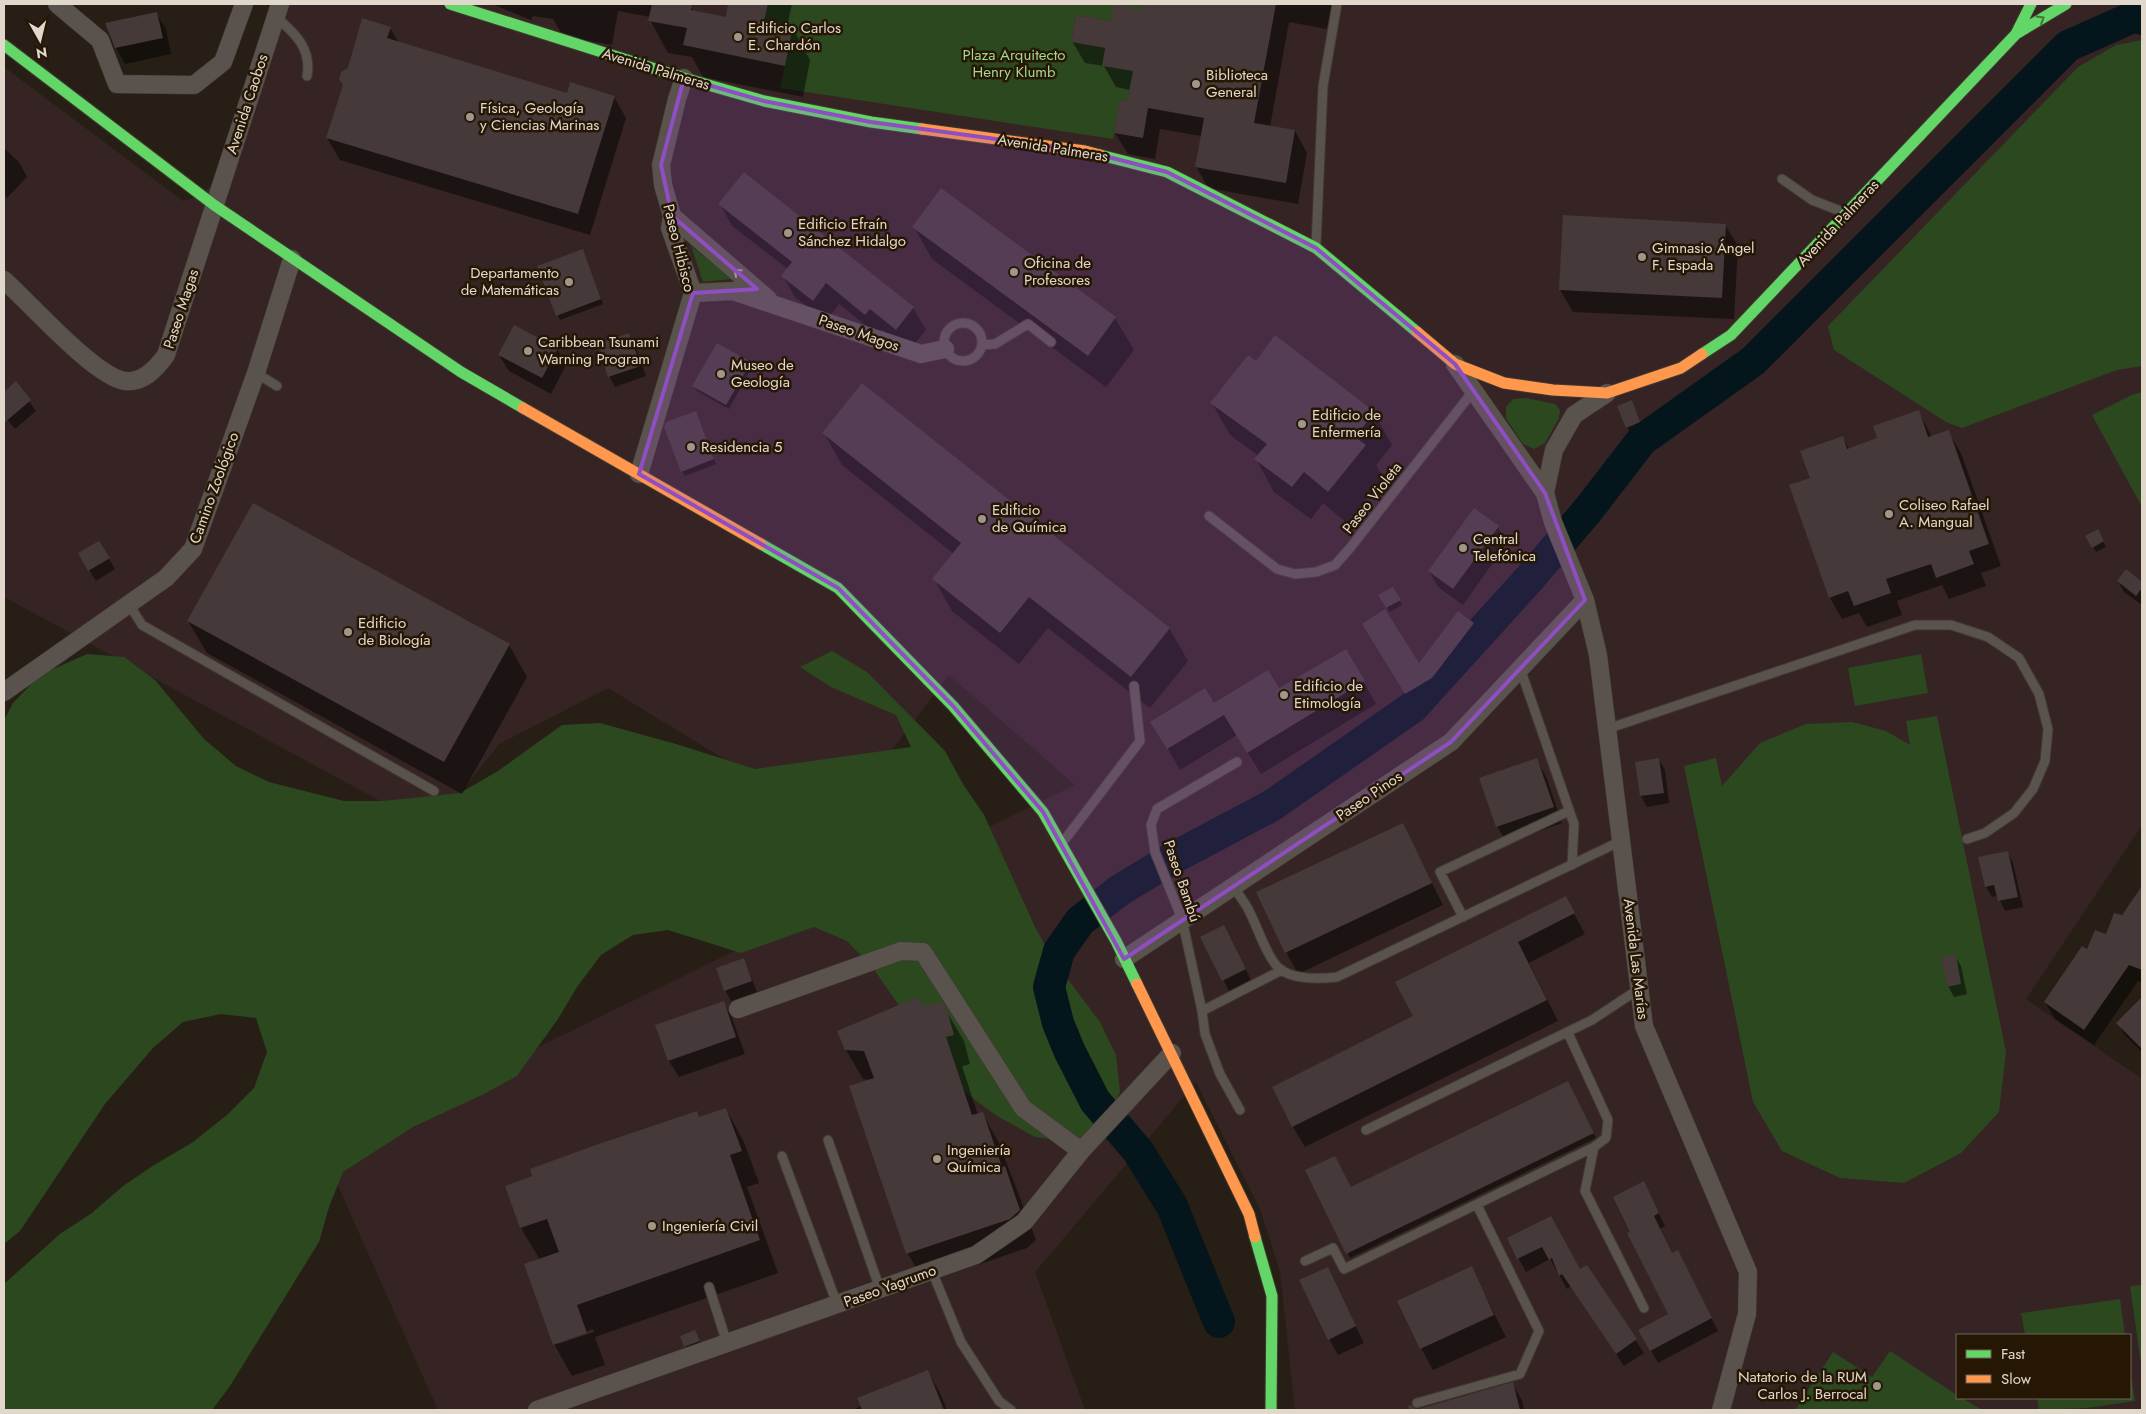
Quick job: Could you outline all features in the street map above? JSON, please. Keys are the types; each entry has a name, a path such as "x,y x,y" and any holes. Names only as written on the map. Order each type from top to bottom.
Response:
{"main road":[{"name":"Avenida Palmeras","path":"450,4 684,78 764,101 871,122 1085,151 1167,172 1316,248 1455,364 1504,383 1553,390 1606,393 1681,368 1731,335 1790,275 1846,213 2016,34 2031,4"},
{"path":"2016,34 2066,4"},
{"path":"4,45 214,205 292,260 461,372 838,588 954,706 1044,812 1116,941 1249,1214 1272,1296 1271,1410"}],"street":[{"path":"57,4 100,40 117,84 194,85 223,62 244,4"},
{"name":"Avenida Caobos","path":"214,205 278,10"},
{"name":"Paseo Hibisco","path":"639,474 694,293 670,228 672,216 663,184 661,165 684,78"},
{"name":"Paseo Magas","path":"4,280 88,361 108,375 126,381 144,378 166,356 214,205"},
{"name":"Paseo Magos","path":"672,216 774,304"},
{"name":"Camino Zoológico","path":"4,692 166,578 193,549 256,373 292,260"},
{"name":"Paseo Magos","path":"694,293 733,291 920,354 945,349"},
{"path":"1455,364 1545,493"},
{"name":"Avenida Palmeras","path":"1545,493 1554,450 1574,415 1606,393"},
{"name":"Avenida Las Marías","path":"1545,493 1553,522 1585,600 1598,655 1644,1026 1748,1272 1747,1314 1721,1410"},
{"name":"Paseo Pinos","path":"1124,959 1451,742 1585,600"},
{"path":"738,1009 901,951 923,952 1023,1108 1081,1151"},
{"name":"Paseo Yagrumo","path":"537,1410 976,1256 1024,1222 1081,1151 1172,1053"}],"lane":[{"path":"1316,248 1323,86 1337,4"},
{"path":"278,10 297,35 309,63 307,76"},
{"path":"1782,178 1812,200 1846,213"},
{"path":"965,322 977,327 983,338 980,354 966,362 953,359 945,349 944,336 952,326 965,322"},
{"path":"982,344 995,344 1028,324 1051,342"},
{"path":"256,373 277,386"},
{"name":"Paseo Violeta","path":"1209,516 1278,569 1295,574 1316,572 1335,565 1474,390"},
{"path":"129,604 142,625 434,791"},
{"path":"1607,729 1915,625 1951,624 1988,637 2019,658 2039,694 2048,729 2045,762 2033,789 2014,813 1986,834 1967,839"},
{"path":"1520,667 1574,824 1572,864"},
{"path":"1061,844 1140,741 1134,686"},
{"name":"Paseo Bambú","path":"1237,762 1157,809 1151,825 1155,852 1182,919 1202,1011 1205,1034 1220,1074 1240,1110"},
{"path":"1462,917 1440,872 1569,811"},
{"path":"1234,887 1247,907 1268,950 1282,970 1318,980 1337,977 1621,841"},
{"path":"1202,1011 1282,970"},
{"path":"1366,1130 1568,1033 1640,989"},
{"path":"1305,1260 1333,1248 1344,1269 1477,1206 1594,1147 1606,1138 1608,1120 1568,1033"},
{"path":"828,1140 880,1289"},
{"path":"1594,1147 1585,1192 1644,1308"},
{"path":"782,1156 837,1304"},
{"path":"1417,1403 1520,1374 1538,1331 1477,1206"},
{"path":"932,1271 960,1342 999,1401 1011,1410"},
{"path":"709,1287 727,1343"}],"highlighted area":[{"path":"684,78 764,101 871,122 1085,151 1167,172 1316,248 1455,364 1545,493 1585,600 1451,742 1124,959 1043,812 953,706 838,588 639,474 693,293 757,289 672,216 661,165"}],"shaded area":[{"path":"273,4 2142,4 2142,825 2026,999 2142,1079 2142,1410 1295,1410 1280,1271 1260,1209 1196,1082 1035,1272 1085,1410 438,1410 323,1152 1075,785 949,675 834,826 608,688 499,744 432,829 4,597 4,67 183,201 202,196 212,183"}],"green space":[{"name":"Plaza Arquitecto Henry Klumb","path":"768,4 1143,4 1142,9 1111,21 1076,15 1071,42 1105,48 1102,66 1133,71 1127,101 1120,100 1113,139 780,88 793,26 764,21"},
{"path":"2142,40 2142,366 2117,370 1962,428 1946,422 1834,350 1828,326 2078,67 2116,45"},
{"path":"691,246 732,279 703,282"},
{"path":"2142,392 2142,507 2092,415"},
{"path":"1526,398 1555,404 1560,410 1559,418 1545,443 1534,449 1523,444 1506,418 1506,407 1513,399"},
{"path":"832,651 867,672 945,751 963,784 984,815 1036,929 1054,961 1100,1022 1116,1055 1120,1092 1105,1125 1074,1142 1035,1137 997,1116 967,1094 916,1030 873,968 847,941 814,927 741,953 668,930 633,935 601,955 517,1076 484,1094 413,1127 343,1172 329,1207 319,1242 230,1386 212,1410 4,1410 4,1284 60,1234 92,1213 123,1186 193,1142 228,1114 254,1088 267,1052 256,1018 221,1014 183,1022 153,1048 105,1104 20,1231 4,1244 4,720 13,703 40,675 87,654 124,657 155,680 204,739 236,766 269,782 344,801 383,801 460,793 498,771 562,725 600,723 755,769 911,747 896,715 831,687 800,667"},
{"path":"1921,654 1928,693 1855,706 1848,668"},
{"path":"1937,716 2006,1052 1999,1112 1961,1153 1904,1183 1840,1178 1782,1151 1753,1102 1684,766 1716,758 1722,786 1760,743 1806,724 1852,722 1886,731 1910,745 1906,721"},
{"path":"2142,1285 2142,1371 2130,1286"},
{"path":"2120,1299 2125,1334 2025,1334 2021,1313"},
{"name":"Natatorio de la RUM Carlos J. Berrocal","path":"1890,1351 1956,1394 1956,1399 1964,1399 1982,1410 1795,1410 1833,1352 1872,1377"},
{"path":"2131,1375 2135,1401 2087,1408 2039,1410 2037,1399 2131,1399"}],"building":[{"name":"Edificio Carlos E. Chardón","path":"652,4 692,5 691,10 726,17 728,4 768,4 764,21 793,26 785,66 683,45 687,28 648,21"},
{"name":"Biblioteca General","path":"1114,4 1142,9 1143,4 1276,4 1254,123 1295,130 1286,183 1195,167 1204,118 1148,108 1143,138 1114,133 1120,100 1127,101 1133,71 1102,66 1105,48 1071,42 1076,15 1111,21"},
{"path":"157,12 163,38 115,48 105,23"},
{"name":"Física, Geología y Ciencias Marinas","path":"362,18 391,27 387,38 567,93 570,82 615,96 578,214 326,138 343,85 339,79 341,72 348,68"},
{"name":"Edificio Efraín Sánchez Hidalgo","path":"744,172 914,307 896,330 870,309 865,315 826,283 813,301 781,276 792,262 718,204"},
{"name":"Oficina de Profesores","path":"941,188 1116,317 1088,356 912,227"},
{"name":"Gimnasio Ángel F. Espada","path":"1563,215 1726,224 1722,298 1559,290"},
{"name":"Departamento de Matemáticas","path":"583,249 601,299 556,316 537,266"},
{"name":"Caribbean Tsunami Warning Program","path":"514,325 558,348 542,378 498,355"},
{"path":"629,333 641,366 608,377 597,344"},
{"name":"Edificio de Enfermería","path":"1275,335 1375,412 1355,437 1366,445 1328,492 1304,472 1292,487 1254,459 1267,444 1210,403 1248,355 1256,361"},
{"name":"Museo de Geología","path":"717,343 751,362 726,405 692,386"},
{"path":"16,381 31,400 4,423 4,392"},
{"name":"Edificio de Química","path":"862,383 1170,628 1131,677 1029,597 1000,633 932,579 961,543 822,433"},
{"path":"1632,400 1640,422 1626,428 1617,406"},
{"name":"Coliseo Rafael A. Mangual","path":"1919,410 1928,437 1949,430 1989,544 1969,551 1974,564 1936,578 1931,564 1886,579 1891,593 1854,606 1848,591 1829,598 1789,485 1810,478 1800,451 1843,436 1847,449 1877,438 1873,426"},
{"name":"Residencia 5","path":"696,411 714,459 681,472 664,427 666,422"},
{"name":"Edificio de Biología","path":"253,503 510,644 444,762 187,621"},
{"name":"Central Telefónica","path":"1474,508 1499,526 1453,589 1428,571"},
{"path":"2098,529 2104,541 2092,548 2085,536"},
{"path":"99,541 110,558 88,571 78,553"},
{"path":"2126,569 2142,582 2142,588 2136,596 2117,581"},
{"path":"1393,587 1401,600 1386,608 1378,595"},
{"path":"1385,609 1419,663 1458,611 1474,623 1432,678 1405,694 1362,624"},
{"name":"Edificio de Etimología","path":"1346,649 1365,681 1247,753 1224,715 1167,749 1150,722 1205,688 1214,703 1268,670 1279,688"},
{"path":"1537,758 1554,807 1496,827 1479,778"},
{"path":"1659,758 1664,793 1640,796 1635,762"},
{"path":"1403,823 1432,883 1285,953 1256,892"},
{"path":"2008,851 2018,897 1998,901 1994,885 1985,887 1978,857"},
{"path":"2142,886 2142,970 2129,965 2084,1030 2044,1002 2082,946 2087,949 2095,930 2106,934 2114,913 2122,915"},
{"path":"1566,896 1575,913 1518,942 1547,1000 1292,1127 1272,1087 1413,1016 1395,982"},
{"path":"1224,925 1246,969 1222,981 1200,937"},
{"path":"1956,954 1961,984 1947,987 1941,957"},
{"path":"744,958 752,981 724,991 716,968"},
{"name":"Ingeniería Química","path":"918,997 920,1003 923,1002 925,1006 942,1002 947,1010 954,1035 946,1037 972,1115 983,1112 1002,1167 1005,1166 1020,1210 1010,1219 906,1254 849,1086 874,1078 864,1051 845,1050 837,1031"},
{"path":"2142,997 2142,1049 2116,1023"},
{"path":"724,1001 736,1037 668,1061 655,1025"},
{"path":"1568,1081 1594,1133 1346,1254 1305,1170 1335,1156 1351,1187"},
{"name":"Ingeniería Civil","path":"726,1108 742,1151 730,1155 760,1240 577,1305 587,1333 553,1345 524,1264 559,1252 547,1219 520,1228 505,1186 532,1176 530,1169 593,1146 697,1111 699,1117"},
{"path":"1644,1181 1659,1213 1654,1216 1672,1253 1678,1250 1712,1318 1650,1351 1638,1330 1668,1314 1627,1233 1630,1232 1613,1197"},
{"path":"1551,1216 1580,1269 1587,1265 1637,1339 1616,1354 1562,1274 1559,1276 1552,1258 1549,1260 1542,1247 1517,1259 1507,1238"},
{"path":"1472,1266 1494,1315 1420,1349 1397,1301"},
{"path":"1328,1267 1356,1326 1328,1340 1299,1280"},
{"path":"695,1330 700,1341 684,1347 680,1336"},
{"path":"928,1370 944,1410 862,1410 857,1398"},
{"path":"1513,1382 1520,1410 1409,1410 1408,1406 1411,1405 1415,1409 1419,1409"}],"waterway":[{"path":"1219,1322 1172,1206 1138,1151 1095,1101 1069,1050 1058,1023 1049,987 1059,951 1080,921 1120,890 1173,858 1271,806 1413,707 1529,579 1588,510 1642,440 1753,361 2068,46 2133,17 2142,19"}],"traffic: fast":[{"path":"450,4 684,78 764,101 871,122 922,129"},
{"path":"1702,354 1731,335 2016,34 2031,4"},
{"path":"2016,34 2066,4"},
{"path":"4,45 214,205 461,372 523,408"},
{"path":"1100,155 1167,172 1316,248 1417,332"},
{"path":"761,544 838,588 953,706 1043,812 1116,941 1137,984"},
{"path":"1255,1237 1272,1296 1271,1410"}],"traffic: slow":[{"path":"922,129 1085,151 1100,155"},
{"path":"1417,332 1455,364 1504,383 1553,390 1607,393 1681,368 1702,354"},
{"path":"523,408 761,544"},
{"path":"1137,984 1249,1214 1255,1237"}],"place":[{"name":"Edificio Carlos E. Chardón","path":"738,37"},
{"name":"Biblioteca General","path":"1196,84"},
{"name":"Física, Geología y Ciencias Marinas","path":"470,117"},
{"name":"Edificio Efraín Sánchez Hidalgo","path":"788,233"},
{"name":"Gimnasio Ángel F. Espada","path":"1642,257"},
{"name":"Oficina de Profesores","path":"1014,272"},
{"name":"Departamento de Matemáticas","path":"569,282"},
{"name":"Caribbean Tsunami Warning Program","path":"528,351"},
{"name":"Museo de Geología","path":"721,374"},
{"name":"Edificio de Enfermería","path":"1302,424"},
{"name":"Residencia 5","path":"691,447"},
{"name":"Coliseo Rafael A. Mangual","path":"1889,514"},
{"name":"Edificio de Química","path":"982,519"},
{"name":"Central Telefónica","path":"1463,548"},
{"name":"Edificio de Biología","path":"348,632"},
{"name":"Edificio de Etimología","path":"1284,695"},
{"name":"Ingeniería Química","path":"937,1159"},
{"name":"Ingeniería Civil","path":"652,1226"},
{"name":"Natatorio de la RUM Carlos J. Berrocal","path":"1877,1386"}]}
